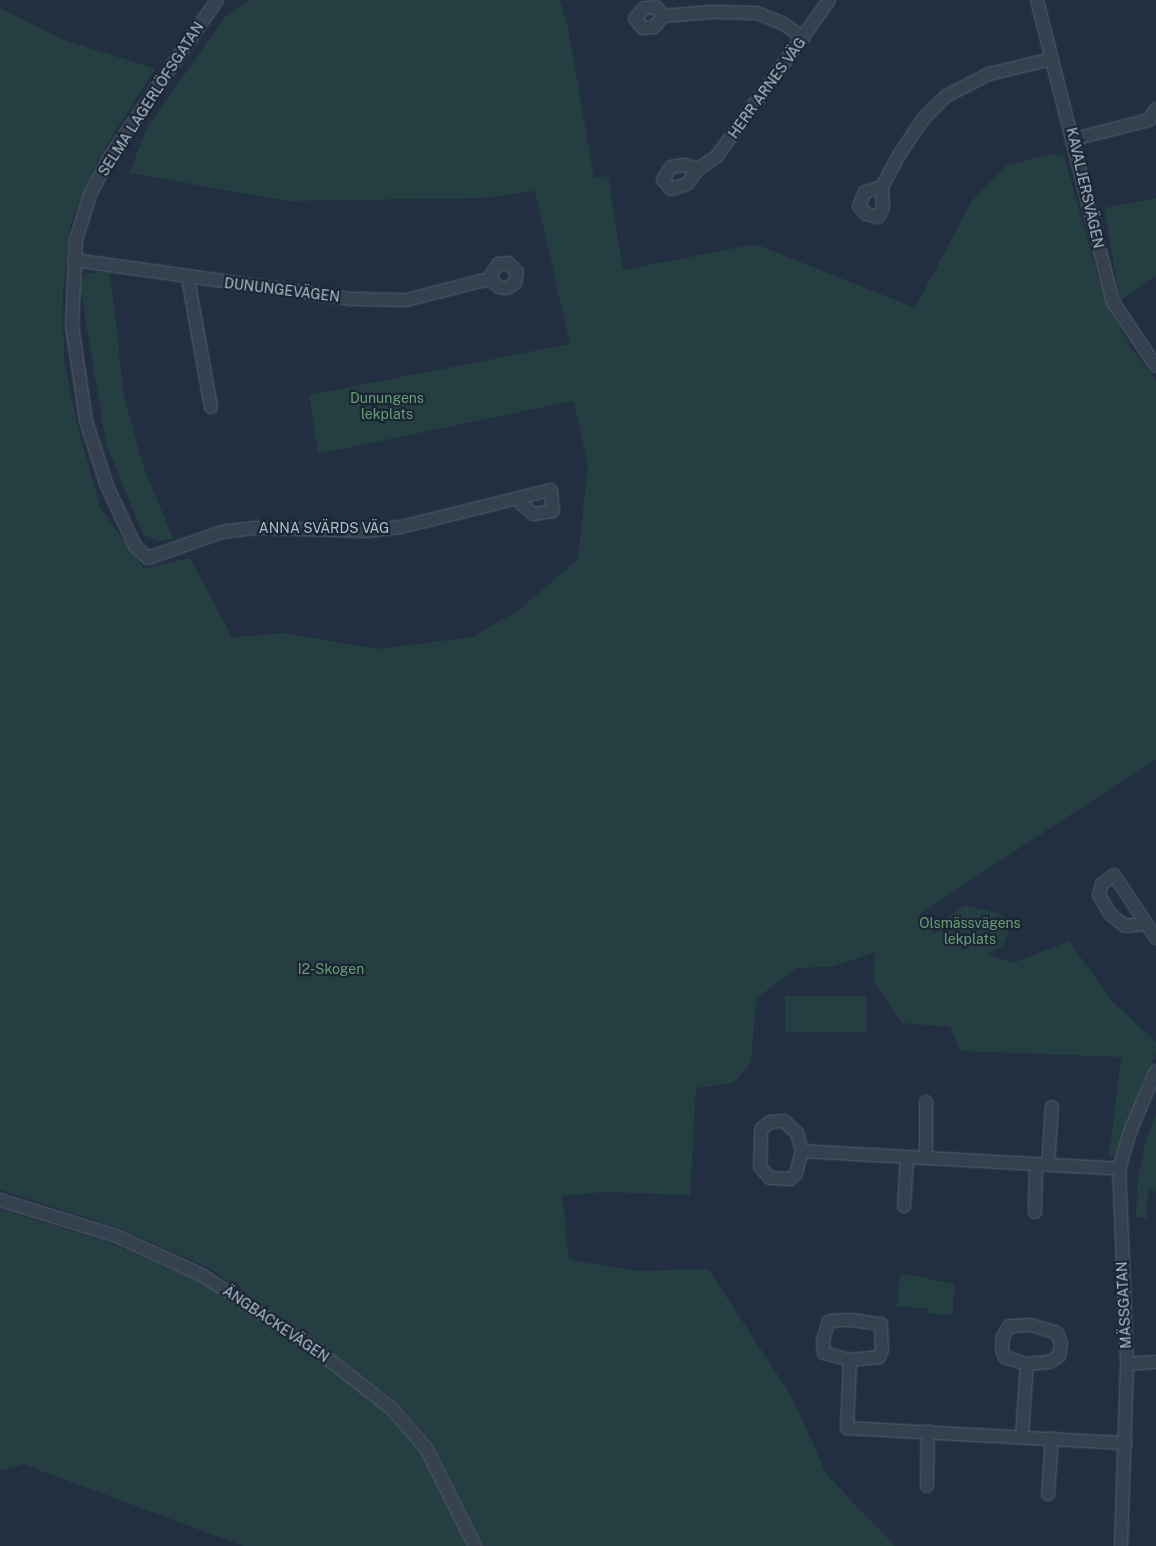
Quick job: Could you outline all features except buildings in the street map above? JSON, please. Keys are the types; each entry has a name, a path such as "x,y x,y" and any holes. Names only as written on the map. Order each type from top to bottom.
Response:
{"street":[{"name":"SELMA LAGERLÖFSGATAN","path":"136,546 107,486 86,421 72,325 76,240 90,195 109,158 217,0"},
{"name":"HERR ARNES VÄG","path":"698,169 717,156 830,0"},
{"name":"KAVALJERSVÄGEN","path":"1037,0 1074,139 1113,302 1156,366"},
{"path":"663,16 711,12 757,13 784,24 803,38"},
{"path":"882,187 924,118 946,96 990,74 1052,59"},
{"path":"1074,139 1154,118"},
{"name":"DUNUNGEVÄGEN","path":"74,260 188,278 351,299 406,300 489,279"},
{"path":"188,278 211,407"},
{"name":"ANNA SVÄRDS VÄG","path":"136,546 148,558 206,537 240,530 368,531 400,527 520,498"},
{"path":"1144,924 1156,938"},
{"name":"MÄSSGATAN","path":"1121,1546 1126,1443 1127,1364 1120,1169 1131,1129 1156,1071"},
{"path":"926,1102 926,1157"},
{"path":"1035,1212 1052,1107"},
{"path":"784,1121 797,1133 802,1151 796,1174 790,1179 770,1178 760,1167 761,1129 770,1122 784,1121"},
{"path":"802,1151 1120,1169"},
{"path":"904,1206 907,1158"},
{"name":"ÄNGBACKEVÄGEN","path":"0,1200 116,1236 202,1275 318,1350 392,1409 426,1448 475,1546"},
{"path":"851,1320 881,1324 882,1350 879,1357 850,1360 824,1353 823,1340 829,1321 851,1320"},
{"path":"1031,1325 1057,1333 1061,1343 1059,1356 1049,1362 1027,1364 1006,1357 1002,1350 1003,1337 1009,1326 1031,1325"},
{"path":"850,1360 847,1428 1022,1435 1126,1443"},
{"path":"1127,1364 1156,1362"},
{"path":"1022,1435 1027,1364"},
{"path":"927,1486 928,1431"},
{"path":"1048,1494 1052,1438"}],"green space":[{"name":"I2-Skogen","path":"250,0 560,0 568,28 594,178 608,176 623,270 755,244 915,308 971,202 1006,166 1051,154 1064,156 1103,295 1129,345 1156,380 1156,759 919,914 934,934 938,930 936,926 965,905 1000,914 1011,924 1003,946 986,954 1013,963 1069,941 1112,1001 1156,1042 1156,1054 1137,1097 1120,1150 1109,1158 1121,1057 960,1051 950,1027 902,1023 873,980 875,952 831,967 796,968 756,999 751,1063 733,1083 696,1088 690,1195 604,1192 562,1196 569,1260 637,1271 708,1269 791,1395 827,1475 895,1546 483,1546 430,1440 397,1403 315,1341 207,1267 119,1228 0,1190 0,8 62,39 155,69 99,157 70,226 63,293 64,361 77,424 100,507 144,569 190,558 232,637 285,633 376,649 472,637 519,610 578,559 588,463 573,401 318,454 309,395 570,344 535,191 484,198 287,201 129,173 148,126 225,17"},
{"path":"1156,198 1156,275 1120,301 1104,208"},
{"path":"110,272 124,397 144,468 173,539 157,541 143,534 106,444 80,285 85,273"},
{"path":"785,996 866,996 866,1032 785,1032"},
{"path":"1156,1114 1156,1192 1148,1188 1147,1218 1136,1217 1137,1183 1146,1140"},
{"path":"0,1209 106,1242 202,1281 306,1347 383,1409 422,1454 469,1546 243,1546 23,1464 0,1471"},
{"path":"900,1273 954,1284 953,1316 928,1313 928,1308 897,1307"}],"park label":[{"name":"Dunungens lekplats","path":"387,406"},
{"name":"Olsmässvägens lekplats","path":"970,932"}]}
